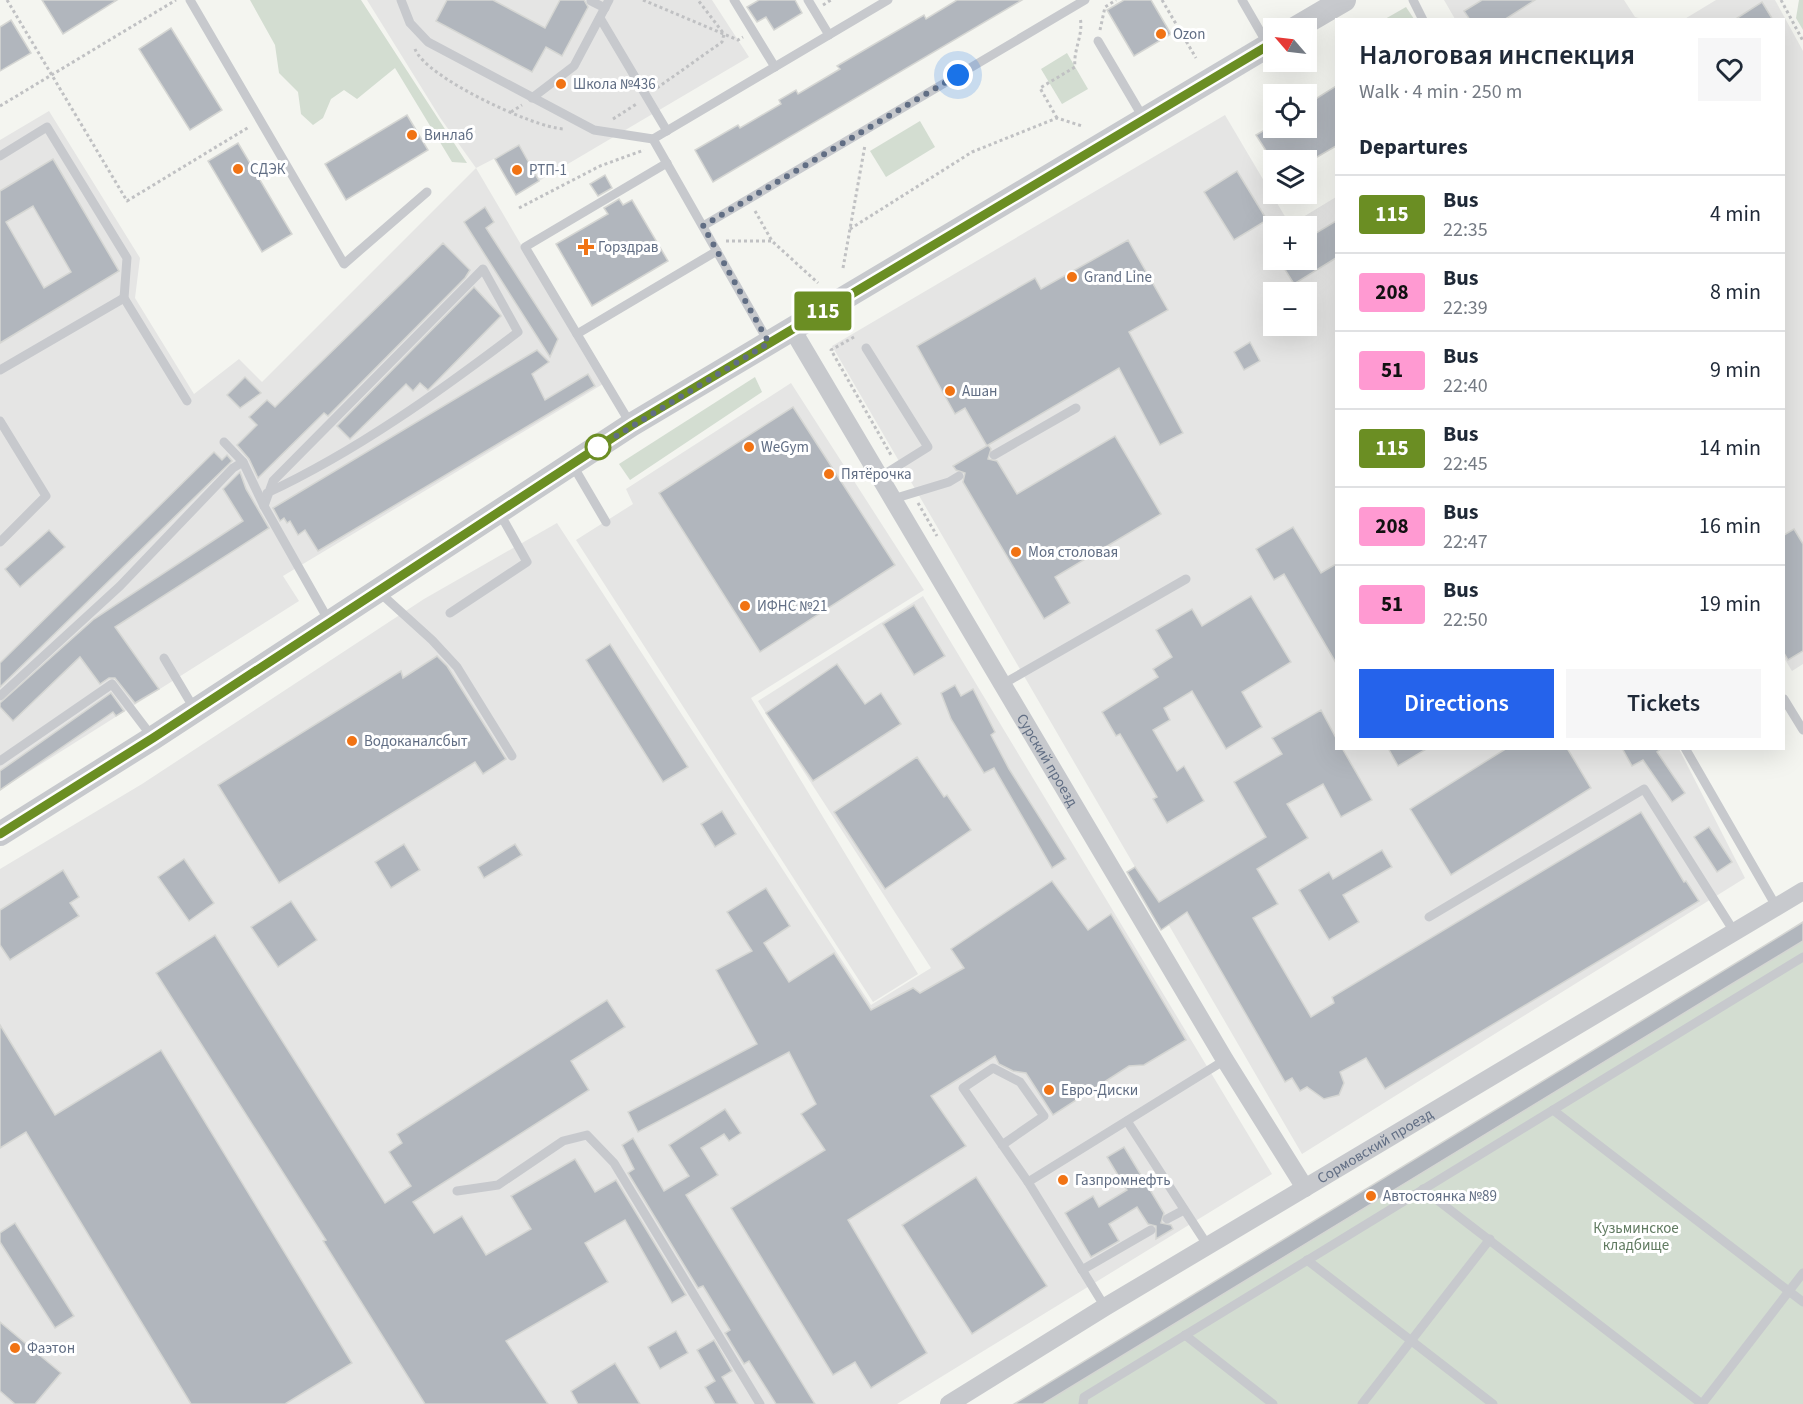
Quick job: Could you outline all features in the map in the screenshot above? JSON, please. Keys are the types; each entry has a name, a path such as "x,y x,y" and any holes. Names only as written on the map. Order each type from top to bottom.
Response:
{"street":[{"path":"1313,18 1344,0"},
{"path":"0,834 153,738 632,425 1263,48"},
{"name":"Сурский проезд","path":"792,329 1226,1060 1305,1188"},
{"name":"Сормовский проезд","path":"949,1404 1105,1307 1803,891"}],"lane":[{"path":"190,0 344,264 427,192"},
{"path":"401,0 410,23 428,42 594,130 654,141 769,343"},
{"path":"734,0 775,67"},
{"path":"808,0 829,35"},
{"path":"654,141 667,130 888,0"},
{"path":"1242,0 1263,31"},
{"path":"1413,0 1422,18"},
{"path":"532,98 574,66 607,4 591,1"},
{"path":"703,226 1082,2"},
{"path":"600,18 667,130"},
{"path":"1098,40 1144,119"},
{"path":"0,156 47,127 128,258 124,298 187,401"},
{"path":"632,425 525,247 667,163"},
{"path":"577,334 717,251"},
{"path":"264,506 267,494 273,481 483,269 518,332 434,396 305,476 267,494"},
{"path":"0,370 124,298"},
{"path":"866,348 928,447 880,477"},
{"path":"994,455 1076,408"},
{"path":"0,421 46,496 0,542"},
{"path":"224,442 243,462 264,506 329,621"},
{"path":"0,696 120,586 233,468 243,462"},
{"path":"572,464 606,522"},
{"path":"893,499 949,482 959,476"},
{"path":"450,613 527,562 499,512"},
{"path":"1003,684 1185,579"},
{"path":"377,591 432,640 457,667 512,756"},
{"path":"164,658 195,710"},
{"path":"0,762 112,684 153,738"},
{"path":"1785,701 1803,730"},
{"path":"1686,750 1776,906"},
{"path":"1429,917 1644,789 1735,933"},
{"path":"1083,1404 1084,1396 1803,957"},
{"path":"1028,1182 1226,1060"},
{"path":"1002,1145 1044,1116 1020,1082 993,1068 963,1089 1002,1145 1028,1182 1105,1307"},
{"path":"1553,1110 1803,1302"},
{"path":"1127,1121 1208,1246"},
{"path":"457,1191 498,1185 563,1141 587,1135 614,1163 760,1404"},
{"path":"1424,1189 1702,1404 1803,1273"},
{"path":"1167,1219 1184,1210"},
{"path":"1082,1270 1151,1230"},
{"path":"1362,1404 1490,1239"},
{"path":"1307,1260 1493,1404"},
{"path":"1185,1335 1273,1404"}],"path":[{"path":"7,0 127,201 260,121"},
{"path":"643,0 738,40 753,31"},
{"path":"1098,40 1106,7 1116,0"},
{"path":"1162,0 1196,58"},
{"path":"1781,0 1803,41"},
{"path":"0,106 173,1"},
{"path":"1057,118 1040,88 1075,67 1074,55 1082,27 1082,2"},
{"path":"850,229 972,152 1057,118 1082,126"},
{"path":"843,268 868,128"},
{"path":"519,208 600,166 641,152 654,141"},
{"path":"748,199 772,241 818,283"},
{"path":"709,237 727,241 772,241"}],"shaded area":[{"name":"Школа №436","path":"367,0 712,0 749,57 539,181 519,146 476,168 441,119"},
{"path":"1444,0 1624,0 1635,17 1638,18 1454,18"},
{"path":"1716,0 1775,0 1785,18 1686,18"},
{"path":"1785,18 1803,51 1803,664 1792,671 1785,660"},
{"path":"49,111 140,258 135,298 194,394 239,359 262,382 476,168 603,384 283,576 299,601 0,790 0,140"},
{"path":"1225,115 1263,179 1263,204 1278,204 1285,216 1263,216 1263,270 1317,270 1317,216 1305,216 1335,198 1335,750 1680,750 1745,878 1302,1154 832,346"},
{"path":"791,383 924,590 751,698 918,974 873,1002 576,540 633,504 626,489"},
{"path":"557,523 871,1005 931,968 758,701 923,596 1272,1174 897,1404 0,1404 0,869 142,784 424,599"}],"green space":[{"path":"250,0 361,0 467,163 452,162 395,68 357,99 344,90 331,99 323,118 313,125 301,114 298,92 279,73 275,45"},
{"path":"1799,0 1803,0 1803,30 1796,18"},
{"path":"1406,7 1413,18 1387,18"},
{"path":"1067,53 1088,89 1062,104 1041,69"},
{"path":"920,121 935,147 886,177 870,151"},
{"path":"755,377 762,392 630,480 619,464"},
{"name":"Кузьминское кладбище","path":"1803,941 1803,1404 1043,1404 1734,983"}],"building":[{"path":"42,0 117,0 63,34"},
{"path":"447,0 493,0 545,28 560,0 584,0 588,7 562,56 546,47 532,72 436,21"},
{"path":"759,0 795,0 802,13 774,30 766,17 757,22 747,7"},
{"path":"957,0 1022,0 713,182 695,150 738,125 740,128 781,104 779,100 796,90 798,94 840,69 837,66 924,15 926,19"},
{"path":"1124,0 1151,0 1171,34 1134,56 1107,10"},
{"path":"1482,0 1535,0 1507,18 1469,18 1464,11"},
{"path":"1762,2 1772,18 1737,18"},
{"path":"11,20 31,53 0,71 0,27"},
{"path":"171,28 222,110 190,130 139,49"},
{"path":"1335,87 1335,147 1317,157 1317,150 1266,150 1256,135 1263,131 1263,138 1317,138 1317,98"},
{"path":"407,115 428,150 346,200 325,164"},
{"path":"238,143 292,234 262,252 208,161"},
{"name":"РТП-1","path":"519,145 539,181 516,195 495,159"},
{"path":"53,159 119,271 0,343 0,191","holes":["33,206 71,272 44,288 6,222"]},
{"path":"1237,171 1265,216 1263,222 1234,240 1204,192"},
{"path":"605,175 612,188 598,196 590,184"},
{"path":"619,199 623,205 632,200 668,261 592,306 556,244 608,214 604,208"},
{"path":"485,207 494,222 486,228 558,339 550,357 464,222"},
{"path":"1335,222 1335,259 1317,270 1317,232"},
{"path":"1128,240 1168,310 1129,332 1183,433 1160,445 1119,368 988,445 991,449 988,459 997,461 1017,494 1115,436 1161,514 1055,577 1070,603 1044,619 963,482 965,473 956,470 953,466 987,446 965,408 955,414 917,346 1035,278 1041,289"},
{"path":"443,243 470,270 465,278 328,416 324,413 258,478 249,459 237,445 257,425 249,417 267,400 275,407"},
{"path":"1285,270 1317,270 1297,282 1293,282"},
{"path":"474,287 501,316 428,390 420,383 413,391 406,384 350,439 337,426"},
{"path":"1250,342 1260,361 1244,370 1234,352"},
{"path":"537,350 549,362 532,374 545,400 588,374 595,386 318,551 305,530 298,535 290,521 287,523 284,518 280,521 273,508"},
{"path":"245,377 261,393 240,408 227,395"},
{"path":"793,407 895,565 760,652 659,493"},
{"path":"214,452 222,460 227,455 232,461 0,687 0,663"},
{"path":"240,472 246,489 269,528 115,627 159,689 135,703 115,678 109,678 100,684 80,657 13,721 0,707 0,703 94,619 243,521 223,489"},
{"path":"1293,527 1321,573 1335,565 1335,661 1284,574 1274,580 1256,549"},
{"path":"1794,529 1803,544 1803,651 1788,660 1785,655 1785,534"},
{"path":"49,530 65,547 20,587 5,569"},
{"path":"1251,596 1291,662 1242,692 1262,727 1226,749 1192,691 1164,708 1170,720 1153,730 1177,771 1184,766 1204,801 1167,823 1153,799 1157,797 1120,734 1116,736 1102,712 1158,677 1153,669 1172,657 1156,630 1192,609 1202,626"},
{"path":"914,605 945,656 914,675 883,624"},
{"path":"610,644 688,767 663,782 586,660"},
{"path":"437,656 447,666 506,759 483,774 475,762 279,883 218,785 401,671 403,678"},
{"path":"837,664 865,704 881,693 901,724 813,781 766,713"},
{"path":"955,685 961,696 973,689 995,732 991,735 1009,769 1066,859 1052,868 994,768 984,773 951,719 941,693"},
{"path":"111,693 124,711 116,716 113,712 0,790 0,771"},
{"path":"1321,710 1335,736 1335,750 1343,750 1372,800 1341,817 1323,784 1287,804 1308,838 1257,869 1278,904 1253,918 1311,1017 1334,1003 1332,997 1641,812 1684,882 1686,881 1699,901 1385,1089 1366,1058 1340,1072 1344,1083 1339,1095 1324,1099 1307,1087 1300,1091 1292,1078 1285,1082 1187,912 1161,930 1127,872 1135,867 1159,902 1266,837 1234,782 1282,754 1272,738"},
{"path":"1389,750 1425,750 1398,766"},
{"path":"1504,750 1568,750 1591,788 1451,875 1410,809"},
{"path":"1623,750 1660,750 1657,752 1685,793 1672,802 1643,760 1632,766"},
{"path":"917,757 944,797 947,795 971,830 885,889 834,812"},
{"path":"722,811 736,834 715,847 701,824"},
{"path":"1709,827 1732,862 1717,872 1694,837"},
{"path":"404,844 420,870 391,888 375,862"},
{"path":"515,844 522,855 484,878 478,867"},
{"path":"1382,850 1392,867 1343,895 1359,922 1329,940 1299,890 1329,872 1333,879"},
{"path":"184,859 214,903 189,921 158,877"},
{"path":"63,870 79,897 70,903 79,916 10,960 0,945 0,910"},
{"path":"1052,881 1088,930 1111,914 1186,1040 1144,1065 1129,1066 1053,1115 1026,1073 1013,1071 999,1064 995,1056 931,1096 966,1146 848,1220 927,1353 871,1388 855,1362 833,1375 731,1208 825,1150 801,1114 816,1104 789,1052 638,1132 628,1112 757,1044 716,970 752,951 727,912 766,888 790,926 764,943 789,982 834,953 871,1010 913,988 920,993 964,968 951,949"},
{"path":"291,901 317,940 278,967 251,927"},
{"name":"Автостоянка №89","path":"1803,922 1803,941 1043,1404 1014,1404"},
{"path":"215,935 385,1203 411,1186 389,1152 402,1143 397,1134 607,1000 625,1027 571,1061 589,1090 413,1202 434,1233 462,1216 486,1255 531,1229 511,1196 575,1159 595,1192 616,1180 686,1295 672,1303 625,1220 585,1243 608,1282 506,1341 548,1404 425,1404 323,1241 326,1240 156,973"},
{"path":"0,1025 55,1115 161,1050 352,1363 285,1404 191,1404 26,1132 0,1148"},
{"path":"725,1109 741,1133 729,1141 724,1134 701,1148 718,1175 686,1195 815,1404 776,1404 749,1361 744,1364 725,1333 730,1330 703,1286 698,1288 628,1173 634,1169 622,1145 633,1138 664,1191 689,1176 669,1145"},
{"path":"1124,1147 1164,1213 1161,1223 1171,1225 1173,1229 1156,1239 1156,1226 1148,1224 1137,1207 1109,1224 1119,1241 1091,1257 1065,1213 1093,1196 1099,1207 1127,1190 1107,1157"},
{"path":"976,1177 1047,1286 972,1334 902,1225"},
{"path":"15,1223 74,1316 55,1328 0,1242 0,1233"},
{"name":"Фаэтон","path":"0,1322 61,1373 35,1404 15,1404 0,1391"},
{"path":"676,1331 688,1353 660,1369 648,1347"},
{"path":"714,1340 732,1371 722,1377 738,1404 715,1404 705,1387 715,1381 697,1350"},
{"path":"615,1363 640,1404 578,1404 571,1391"}],"bus line":[{"name":"115","path":"0,834 153,738 632,425 1263,49"}],"place":[{"name":"Ozon","path":"1161,34"},
{"name":"Школа №436","path":"561,84"},
{"name":"Винлаб","path":"412,135"},
{"name":"СДЭК","path":"238,169"},
{"name":"РТП-1","path":"517,170"},
{"name":"Горздрав","path":"586,247"},
{"name":"Grand Line","path":"1072,277"},
{"name":"Ашан","path":"950,391"},
{"name":"WeGym","path":"749,447"},
{"name":"Пятёрочка","path":"829,474"},
{"name":"Моя столовая","path":"1016,552"},
{"name":"ИФНС №21","path":"745,606"},
{"name":"Водоканалсбыт","path":"352,741"},
{"name":"Евро-Диски","path":"1049,1090"},
{"name":"Газпромнефть","path":"1063,1180"},
{"name":"Автостоянка №89","path":"1371,1196"},
{"name":"Фаэтон","path":"15,1348"}],"route":[{"path":"598,447 769,343 703,226 958,75"}]}
